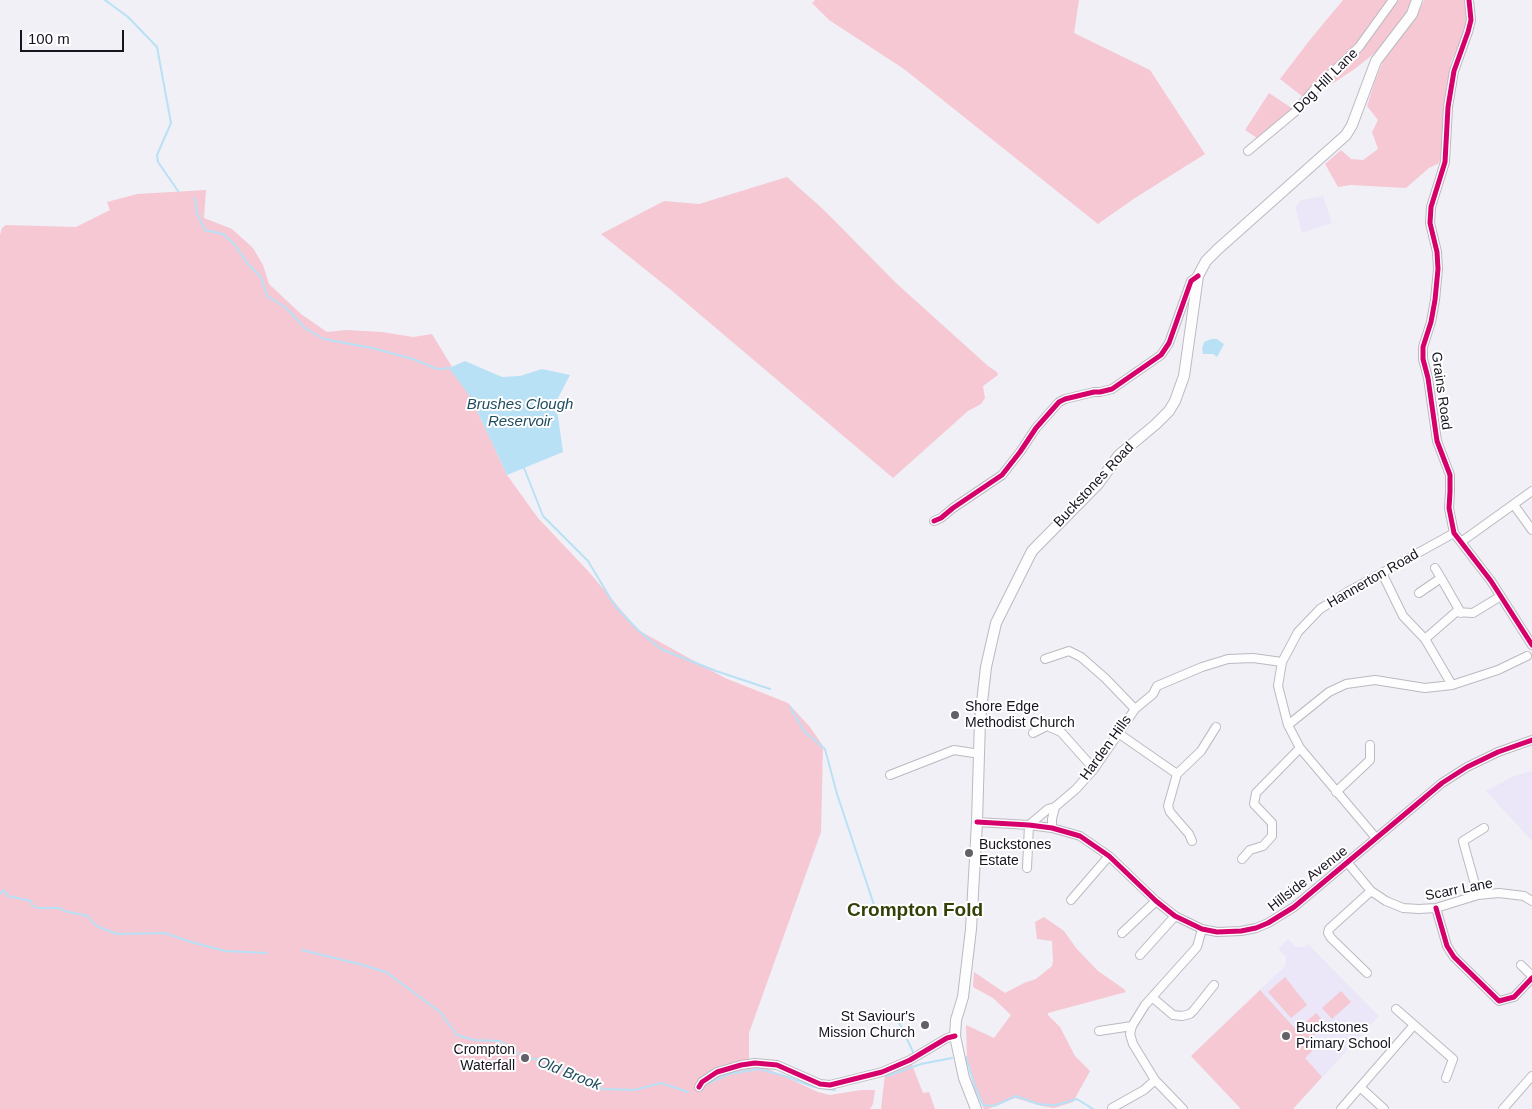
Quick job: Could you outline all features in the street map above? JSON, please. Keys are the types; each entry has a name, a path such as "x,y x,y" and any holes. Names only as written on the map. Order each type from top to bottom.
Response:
{"main road":[{"name":"Buckstones Road","path":"976,1109 964,1078 955,1036 956,1020 963,997 971,929 980,720 986,666 996,623 1032,551 1098,484 1119,455 1156,424 1169,411 1175,401 1184,376 1198,276 1206,262 1218,249 1346,135 1352,125 1376,61 1412,14 1417,0"}],"street":[{"name":"Dog Hill Lane","path":"1248,151 1296,111 1313,91 1359,47 1393,0"},
{"name":"Grains Road","path":"1469,0 1471,20 1454,71 1448,107 1445,162 1431,207 1430,223 1437,252 1438,269 1435,300 1422,358 1428,378 1437,441 1450,475 1449,508 1454,533 1491,581 1532,645"},
{"path":"934,521 1002,475 1036,428 1059,402 1112,389 1161,355 1169,343 1191,281 1198,276"},
{"path":"1461,542 1532,491"},
{"path":"1514,505 1532,530"},
{"name":"Hannerton Road","path":"1376,838 1300,748 1288,725 1278,686 1282,662 1298,632 1320,609 1454,533"},
{"path":"1434,568 1461,613"},
{"path":"1382,573 1402,616 1424,639 1452,685"},
{"path":"1419,592 1441,578"},
{"path":"1424,639 1456,612 1474,612 1496,599"},
{"name":"Harden Hills","path":"1045,659 1069,651 1081,658 1105,678 1135,709"},
{"path":"1288,725 1329,692 1346,684 1376,680 1425,688 1452,685 1498,670 1527,656"},
{"name":"Harden Hills","path":"1029,824 1048,809 1055,808 1076,789 1094,769 1135,709 1153,694 1157,686 1202,666 1228,659 1253,658 1282,662"},
{"path":"1033,733 1047,726 1061,732 1094,769"},
{"path":"1192,841 1189,834 1170,812 1168,806 1177,774 1201,751 1216,727"},
{"path":"1118,733 1177,774"},
{"name":"Hillside Avenue","path":"977,822 1029,824 1080,836 1109,856 1156,901 1175,916 1202,929 1217,932 1241,932 1268,923 1294,907 1442,783 1467,767 1498,752 1532,740"},
{"path":"1336,792 1370,760 1370,745"},
{"path":"1242,859 1250,850 1263,846 1272,836 1272,823 1254,804 1256,793 1300,748"},
{"path":"890,775 954,750 980,754"},
{"path":"1052,828 1055,808"},
{"path":"1027,868 1029,824"},
{"path":"1478,896 1463,841 1484,828"},
{"path":"1071,900 1109,856"},
{"name":"Scarr Lane","path":"1347,862 1371,891 1386,901 1403,908 1436,908 1478,896 1499,894 1524,896 1532,901"},
{"path":"1367,974 1362,963 1328,934 1330,929 1371,891"},
{"path":"1122,933 1156,901"},
{"path":"1436,908 1447,946 1454,957 1500,1001 1514,997 1532,977 1521,965"},
{"path":"1140,955 1175,916"},
{"path":"1183,1109 1155,1080 1132,1044 1130,1034 1132,1026 1145,1005 1197,948 1202,929"},
{"path":"1153,998 1173,1015 1182,1016 1190,1014 1214,985"},
{"path":"1396,1009 1453,1059 1446,1078"},
{"path":"1341,1109 1414,1025"},
{"path":"1099,1031 1132,1026"},
{"path":"699,1087 702,1082 717,1072 755,1063 777,1065 820,1084 830,1084 882,1072 916,1056 947,1038 955,1036"},
{"path":"1503,1109 1532,1076"},
{"path":"1112,1108 1144,1090 1155,1080"},
{"path":"1360,1087 1384,1109"}],"shaded area":[{"path":"815,0 1079,0 1074,33 1150,70 1205,154 1135,198 1098,224 904,69 829,20 812,3"},
{"path":"1343,0 1388,0 1354,50 1312,86 1303,97 1280,79"},
{"path":"1395,0 1412,0 1403,18 1376,52 1329,86 1325,81"},
{"path":"1424,0 1465,0 1467,15 1466,24 1451,62 1446,89 1442,153 1439,163 1429,168 1406,188 1351,185 1338,187 1325,164 1341,150 1351,159 1363,160 1378,149 1372,132 1378,120 1367,106 1386,54 1415,20"},
{"path":"1269,93 1293,109 1257,138 1245,130"},
{"path":"787,177 825,211 896,283 997,372 998,375 983,386 985,398 981,404 968,411 893,478 671,290 601,234 664,201 699,204"},
{"path":"206,190 204,218 232,229 253,248 263,265 269,284 301,314 327,332 346,330 382,332 413,337 432,334 471,398 507,475 538,518 589,572 638,630 725,678 788,703 810,727 823,746 821,832 749,1033 749,1060 818,1092 830,1095 861,1090 875,1090 873,1104 870,1109 0,1109 0,235 2,228 6,225 76,227 110,210 107,202 137,194"},
{"path":"1323,196 1332,223 1302,233 1295,207 1301,200"},
{"path":"1532,771 1532,841 1486,791 1514,776"},
{"path":"1044,917 1064,931 1076,948 1098,971 1126,992 1048,1013 1060,1027 1075,1056 1090,1071 1073,1102 1054,1108 1015,1098 984,1109 974,1087 967,1060 966,1025 994,1038 1011,1015 993,998 973,987 974,972 1005,993 1036,979 1052,966 1053,961 1052,941 1037,939 1035,922"},
{"name":"Buckstones Primary School","path":"1288,939 1296,947 1304,947 1308,944 1379,1016 1293,1109 1241,1109 1191,1056 1285,966 1286,957 1278,949"},
{"path":"1285,977 1307,1005 1291,1018 1268,992"},
{"path":"1260,990 1299,1033 1297,1030 1316,1013 1326,1024 1306,1042 1313,1050 1305,1058 1322,1077 1293,1109 1241,1109 1191,1056"},
{"path":"1341,991 1351,1002 1332,1019 1322,1008"},
{"path":"911,1062 923,1093 929,1092 935,1109 881,1109 885,1074"}],"water":[{"path":"1217,339 1224,344 1217,357 1213,354 1203,354 1204,342"},
{"name":"Brushes Clough Reservoir","path":"465,361 502,377 520,376 542,369 570,375 556,402 563,452 507,475 471,398 449,368"}],"waterway":[{"path":"105,0 128,17 157,47 171,123 157,155 158,162 178,191"},
{"path":"195,198 197,213 205,230 223,234 235,245 247,263 261,277 267,296 285,307 306,329 324,339 372,348 413,359 437,369 450,368"},
{"path":"524,468 543,516 588,561 615,606 638,630 661,649 716,671 770,689"},
{"path":"790,707 804,731 825,749 837,794 878,917"},
{"name":"Old Brook","path":"0,894 4,890 8,896 31,901 32,905 37,908 60,908 64,911 88,916 99,927 117,934 165,933 225,951 267,953"},
{"name":"Old Brook","path":"302,950 386,972 440,1012 457,1035 474,1040 500,1041 525,1058 544,1060 603,1089 634,1090 661,1083 688,1092"},
{"path":"897,1018 914,1054"},
{"name":"Old Brook","path":"966,1057 983,1105 994,1106 1016,1096 1038,1104 1049,1105 1077,1099 1093,1109"},
{"name":"Old Brook","path":"887,1076 921,1064 952,1058"},
{"name":"Old Brook","path":"707,1084 729,1074 759,1069 814,1087 835,1090"}],"cycle path":[{"path":"1469,0 1471,20 1454,71 1448,107 1445,162 1431,207 1430,223 1437,252 1438,269 1435,300 1431,322 1423,347 1423,359 1428,378 1437,441 1450,475 1449,508 1454,533 1491,581 1532,645"},
{"path":"934,521 1002,475 1036,428 1059,402 1112,389 1161,355 1169,343 1191,281 1198,276"},
{"path":"977,822 1052,828 1080,836 1109,856 1156,901 1175,916 1202,929 1217,932 1241,931 1268,923 1294,907 1442,783 1467,767 1498,752 1532,740"},
{"path":"1436,908 1447,946 1454,957 1499,1001 1514,997 1532,978"},
{"path":"699,1087 702,1082 717,1072 755,1063 777,1065 820,1084 830,1085 882,1072 910,1060 947,1038 955,1036"}],"place":[{"name":"Shore Edge Methodist Church","path":"955,715"},
{"name":"Buckstones Estate","path":"969,853"},
{"name":"St Saviour's Mission Church","path":"925,1025"},
{"name":"Buckstones Primary School","path":"1286,1036"},
{"name":"Crompton Waterfall","path":"525,1058"}],"district":[{"name":"Crompton Fold","path":"915,911"}]}
